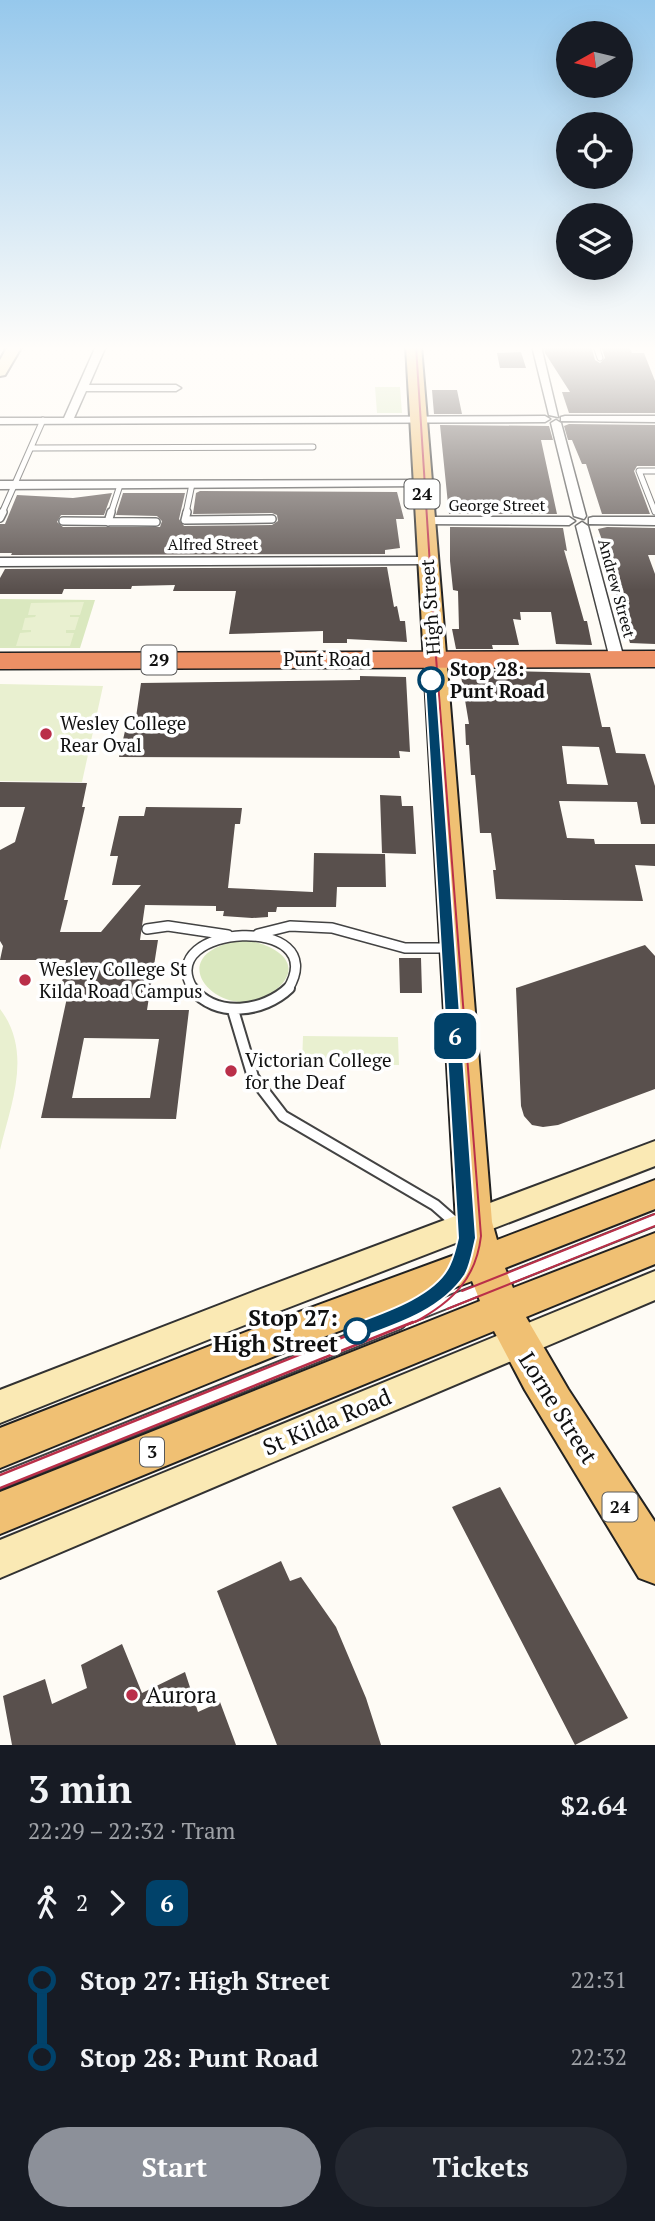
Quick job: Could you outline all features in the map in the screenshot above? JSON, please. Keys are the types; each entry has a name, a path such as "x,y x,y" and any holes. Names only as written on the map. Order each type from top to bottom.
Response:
{"highway":[{"name":"Punt Road","path":"0,661 655,659"}],"main road":[{"name":"High Street","path":"418,427 454,948 467,1225 498,1300"},
{"path":"0,1407 655,1153"},
{"name":"St Kilda Road","path":"0,1559 498,1300 655,1194"},
{"name":"St Kilda Road","path":"0,1513 498,1300 655,1248"},
{"name":"St Kilda Road","path":"0,1448 283,1335 498,1300 655,1285"},
{"name":"Lorne Street","path":"498,1300 655,1562"}],"street":[{"name":"Andrew Street","path":"557,427 617,659"},
{"path":"0,485 421,483"},
{"name":"George Street","path":"424,521 655,521"},
{"name":"Alfred Street","path":"0,562 426,561"}],"lane":[{"path":"0,518 41,427"},
{"path":"33,448 313,447"},
{"path":"655,471 639,471 655,512"},
{"path":"192,484 185,520 272,519"},
{"path":"108,522 120,485"},
{"path":"63,521 156,522"},
{"path":"147,929 168,926 230,936"},
{"path":"253,934 284,945 293,955 298,967 296,980 289,992 276,1001 252,1009 233,1010 215,1006 200,998 191,987 187,974 190,961 199,950 213,941 230,936 290,926 332,928 405,948 454,948"},
{"path":"233,1010 253,1077 284,1116 467,1225"},
{"path":"0,1481 498,1300 655,1220"}],"green space":[{"path":"0,599 95,600 80,648 0,648"},
{"path":"84,602 80,615 70,615 79,617 75,630 66,630 66,633 74,633 70,646 16,646 20,633 31,632 22,630 25,618 36,615 28,615 31,603"},
{"name":"Wesley College Rear Oval","path":"0,684 103,686 82,782 0,781"},
{"path":"243,940 263,944 281,954 289,969 278,988 259,1000 239,1002 221,997 207,986 200,973 202,960 216,948"},
{"path":"0,1009 10,1026 17,1060 14,1097 0,1150"},
{"path":"303,1036 398,1037 399,1065 302,1064"}],"building":[{"path":"440,427 549,427 553,440 541,440 557,514 449,514"},
{"path":"564,427 655,427 655,466 637,466 634,471 650,514 602,514 586,464 582,464 572,440 568,440"},
{"path":"397,492 404,519 396,519 400,548 385,550 385,554 0,553 0,524 5,524 17,495 73,498 112,493 104,515 61,515 57,522 63,527 160,527 162,521 157,516 116,515 123,493 185,493 179,519 184,526 272,525 278,521 277,515 272,513 193,514 196,493"},
{"path":"450,527 563,528 567,551 564,550 592,645 556,644 551,612 520,612 521,620 513,619 519,645 492,645 493,649 456,649 452,629 459,629 458,591 453,590"},
{"path":"655,528 655,555 648,555 655,574 655,644 630,643 609,570 613,570 598,529"},
{"path":"387,567 394,607 397,606 400,621 405,621 407,642 347,639 347,643 323,643 323,631 229,634 236,591 173,591 175,585 132,586 131,589 64,589 62,594 0,594 0,578 5,569"},
{"path":"460,670 590,673 602,727 610,727 616,753 645,754 655,786 655,824 641,824 637,802 559,801 567,838 594,839 595,844 655,844 655,866 635,865 643,901 496,899 493,870 496,870 491,833 480,833 475,775 471,775 469,745 466,745 465,724 469,724","holes":["562,746 599,747 608,785 567,784"]},
{"path":"360,676 406,677 410,752 399,751 400,758 119,757 125,731 134,731 141,683 360,680"},
{"path":"0,782 87,783 82,807 85,807 64,900 68,900 60,932 101,932 141,885 112,885 118,856 110,856 119,816 144,816 146,807 242,808 240,824 235,824 228,888 313,892 314,853 385,854 386,887 337,887 336,907 277,907 276,912 268,912 268,917 223,916 224,911 216,911 216,906 145,905 140,940 158,940 147,1010 189,1010 176,1119 41,1118 68,993 60,993 66,960 0,960 3,946 0,941 0,850 15,842 25,807 0,807","holes":["84,1038 159,1039 150,1098 72,1098"]},
{"path":"380,795 401,796 402,806 413,806 416,854 382,853"},
{"path":"645,945 655,956 655,1089 558,1125 532,1125 524,1116 521,1106 516,988"},
{"path":"399,958 421,958 422,993 400,993"},
{"path":"500,1487 628,1718 575,1745 452,1507"},
{"path":"281,1561 290,1581 301,1577 336,1627 366,1698 381,1745 277,1745 217,1591"},
{"name":"Aurora","path":"122,1644 142,1693 185,1672 198,1712 220,1702 236,1745 12,1745 3,1696 45,1679 52,1704 87,1688 81,1665"}],"tram line":[{"path":"417,1321 440,1306 460,1288 474,1265 481,1236 435,644 421,427"},
{"name":"6","path":"357,1331 408,1311 438,1291 458,1270 467,1238 431,680"},
{"path":"408,1311 438,1291 458,1271 467,1238 456,1043"},
{"path":"462,1291 655,1214"},
{"path":"447,1309 655,1226"},
{"path":"381,1322 416,1308"},
{"path":"417,1321 424,1318"},
{"path":"409,1324 417,1321"},
{"path":"0,1475 381,1322"},
{"path":"376,1324 381,1322"},
{"path":"0,1488 413,1322"}],"place":[{"name":"Stop 28: Punt Road","path":"431,680"},
{"name":"Wesley College Rear Oval","path":"46,734"},
{"name":"Wesley College St Kilda Road Campus","path":"25,980"},
{"name":"Victorian College for the Deaf","path":"231,1071"},
{"name":"Stop 27: High Street","path":"357,1331"},
{"name":"Aurora","path":"132,1695"}]}
